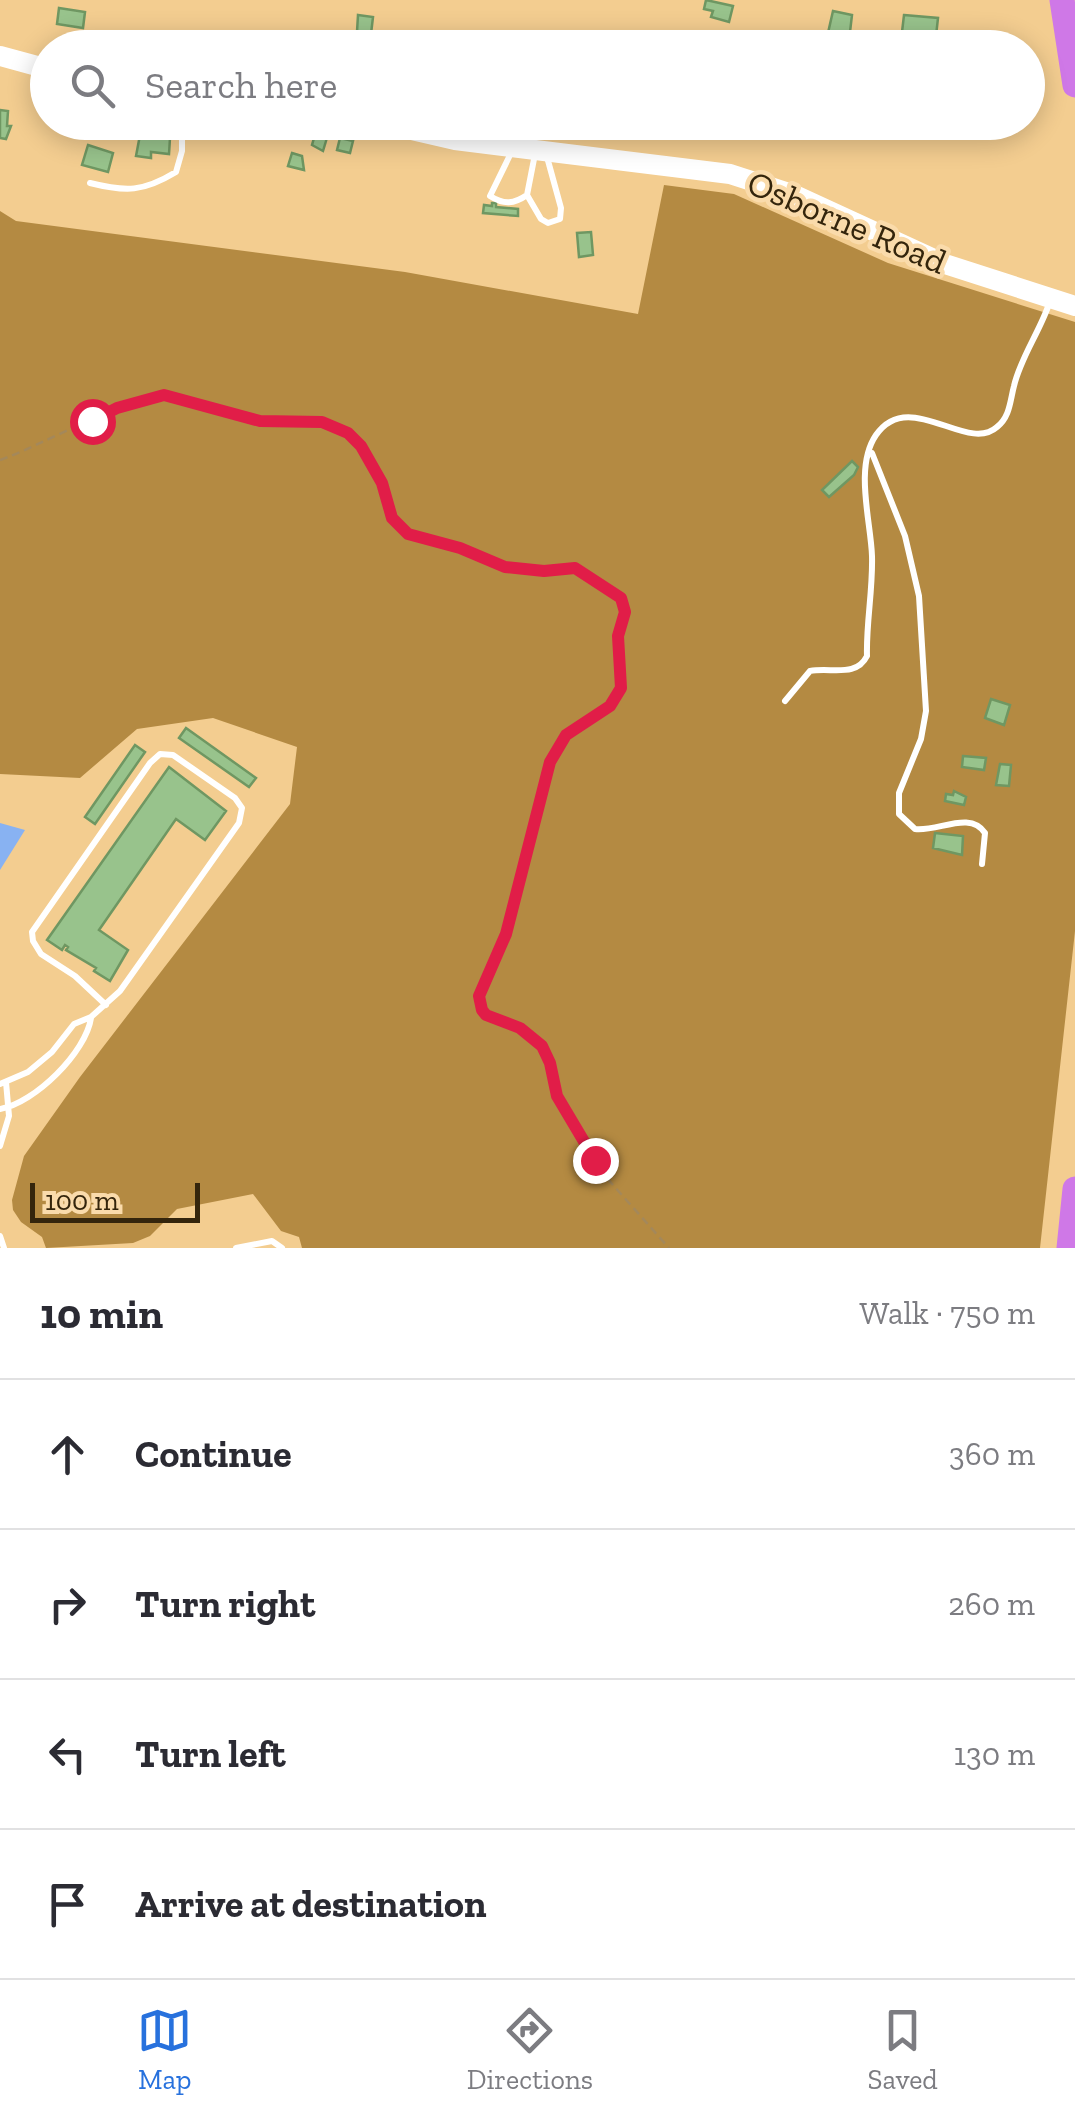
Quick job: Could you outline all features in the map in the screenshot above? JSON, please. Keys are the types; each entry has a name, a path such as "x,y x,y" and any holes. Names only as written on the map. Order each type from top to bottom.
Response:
{"highway":[{"path":"1062,0 1075,85"},
{"path":"1069,1248 1075,1189"}],"street":[{"path":"0,56 30,64"},
{"name":"Osborne Road","path":"455,140 730,174 795,195 945,264 1075,306"}],"lane":[{"path":"90,183 120,190 153,186 176,172 182,140"},
{"path":"514,147 490,196 513,202 528,194"},
{"path":"541,150 562,208 560,219 548,223 540,218 528,194 541,150"},
{"path":"785,701 810,672 850,670 864,664 867,656 872,558 864,495 870,449 882,428 902,418 924,418 972,434 996,428 1009,410 1016,378 1051,300"},
{"path":"870,449 905,536 919,596 926,711 920,739 899,793 899,814 915,829 936,829 970,821 978,824 984,833 982,864"},
{"path":"0,1146 5,1108 3,1083 28,1072 52,1052 74,1024 92,1017 106,1005 120,992 241,818 242,808 235,798 173,754 160,754 150,763 32,932 41,954 75,976 106,1005"},
{"path":"5,1108 33,1096 66,1062 88,1034 92,1017"},
{"path":"0,1236 4,1248"},
{"path":"236,1248 272,1241 282,1248"}],"path":[{"path":"0,460 117,408 156,396 170,396 260,421 322,422 348,433 361,446 382,483 392,518 408,534 460,548 505,567 544,571 575,568 621,598 625,612 618,636 621,688 610,706 566,735 550,762 506,934 479,1003 486,1015 520,1028 542,1046 564,1109 605,1176 668,1248"}],"shaded area":[{"path":"664,185 734,194 888,263 1075,322 1075,931 1040,1248 302,1248 299,1237 281,1231 253,1194 177,1209 150,1236 133,1243 46,1248 42,1237 21,1222 13,1210 24,1156 290,804 297,747 213,718 137,729 80,778 0,774 0,211 16,221 405,272 638,314"}],"water":[{"path":"0,823 25,830 0,870"}],"building":[{"path":"706,0 733,6 729,22 711,17 713,11 704,9"},
{"path":"59,8 85,12 83,28 57,24"},
{"path":"833,11 852,15 850,30 829,30"},
{"path":"358,15 373,17 371,30 357,30"},
{"path":"904,15 938,18 937,30 902,30"},
{"path":"0,110 8,111 7,126 11,126 6,139 0,138"},
{"path":"139,140 170,140 169,154 151,152 151,158 136,156"},
{"path":"313,140 326,140 323,151 312,145"},
{"path":"340,140 353,141 350,153 337,150"},
{"path":"88,145 113,153 108,172 82,165"},
{"path":"292,153 302,156 304,170 288,166"},
{"path":"484,205 518,209 518,216 483,213"},
{"path":"591,232 593,255 579,257 577,233"},
{"path":"852,461 858,467 854,475 829,497 822,490"},
{"path":"991,699 1010,705 1004,725 985,718"},
{"path":"186,728 256,778 249,787 179,738"},
{"path":"135,745 145,752 95,824 85,817"},
{"path":"963,756 986,758 984,770 962,767"},
{"path":"1000,764 1011,765 1009,786 996,785"},
{"path":"169,767 226,811 205,840 176,819 99,930 128,950 110,981 66,950 65,945 62,950 47,940"},
{"path":"954,791 966,797 964,805 945,801 946,794 953,795"},
{"path":"935,833 963,836 962,855 933,848"}],"route":[{"path":"92,421 117,408 164,395 260,421 322,422 348,433 361,446 382,483 392,518 408,534 460,548 505,567 544,571 575,568 621,598 625,612 618,636 621,688 610,706 566,735 550,762 506,934 479,996 486,1015 520,1028 542,1046 557,1096 595,1160"}]}
